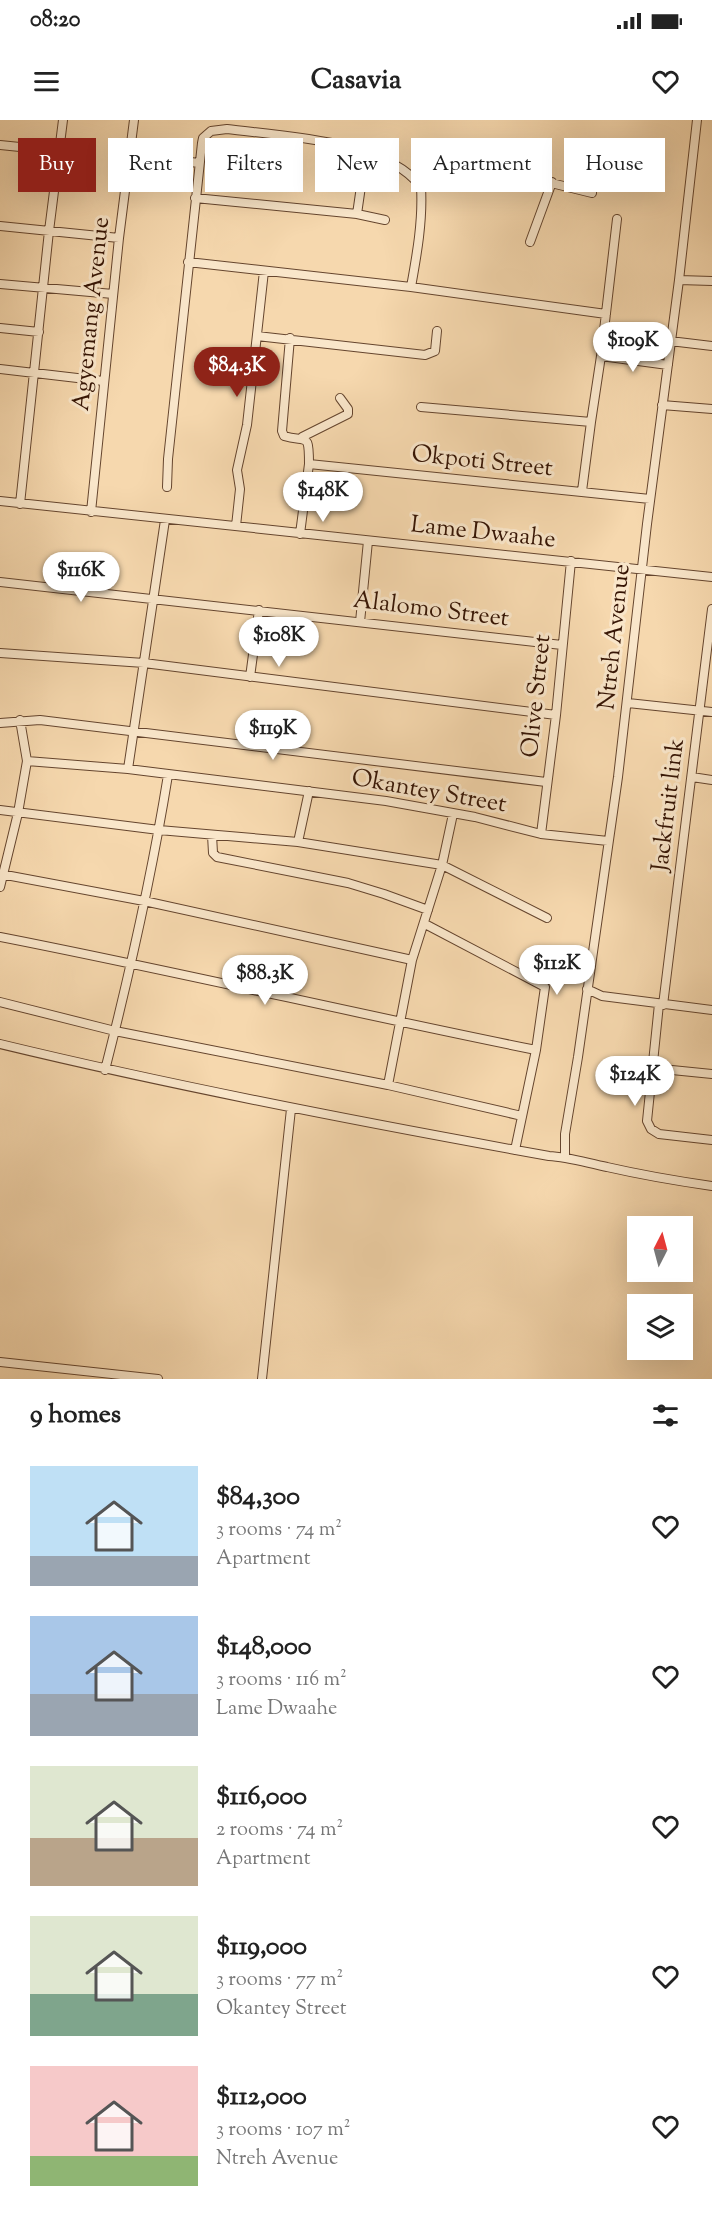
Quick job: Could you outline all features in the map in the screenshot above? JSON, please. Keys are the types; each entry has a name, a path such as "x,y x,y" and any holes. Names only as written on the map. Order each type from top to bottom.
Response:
{"street":[{"path":"61,138 63,120"},
{"name":"Agyemang Avenue","path":"132,138 134,120"},
{"name":"Ntreh Avenue","path":"565,1156 565,1134 628,703 650,499 679,280 697,120"},
{"path":"168,487 168,459 203,138 211,131 228,129 315,140"},
{"path":"0,145 18,147"},
{"path":"193,162 199,163"},
{"path":"552,182 592,193"},
{"path":"20,504 54,192"},
{"name":"Agyemang Avenue","path":"91,512 118,238 125,192"},
{"path":"357,214 360,192"},
{"path":"411,287 419,239 422,192"},
{"path":"530,242 548,192"},
{"path":"195,198 357,214 385,220"},
{"path":"582,491 602,356 617,219"},
{"path":"0,226 118,238"},
{"path":"188,262 411,287 606,314"},
{"path":"236,526 240,489 237,478 238,460 247,425 264,270"},
{"path":"679,280 712,280"},
{"path":"0,284 113,294"},
{"path":"0,328 39,332"},
{"path":"257,336 425,355 435,351 437,331"},
{"path":"290,338 282,431 284,436 302,437 348,414 348,409 340,398"},
{"path":"670,341 712,346"},
{"path":"602,356 668,365"},
{"path":"0,369 103,381"},
{"path":"662,405 712,409"},
{"path":"421,407 591,422"},
{"path":"300,534 309,464 309,447 302,437"},
{"name":"Okpoti Street","path":"309,464 650,499"},
{"name":"Lame Dwaahe","path":"0,501 712,577"},
{"path":"128,769 165,520"},
{"path":"360,622 368,541"},
{"name":"Olive Street","path":"541,834 556,715 571,561"},
{"name":"Alalomo Street","path":"0,582 562,645"},
{"name":"Jackfruit link","path":"712,609 647,1121 651,1129 659,1134 712,1140"},
{"path":"250,677 259,610"},
{"path":"0,653 144,663 556,715"},
{"path":"628,703 712,712"},
{"path":"0,887 1,874 18,813 27,761 20,720"},
{"path":"0,723 40,720 135,730 546,782"},
{"name":"Okantey Street","path":"27,761 128,769 386,801 476,817 541,834 608,841"},
{"path":"105,1070 131,963 168,775"},
{"path":"692,777 712,780"},
{"path":"298,842 309,791"},
{"path":"0,810 159,830 298,842 441,865 547,918"},
{"path":"388,1084 412,960 441,865 453,814"},
{"path":"212,835 213,853 217,857 348,883 428,910"},
{"path":"1,874 144,901 412,960"},
{"path":"424,924 544,987 536,1050 515,1150"},
{"path":"0,937 536,1050"},
{"path":"587,989 602,996 712,1010"},
{"path":"0,1002 115,1030 388,1084 522,1116"},
{"path":"0,1044 105,1070 291,1109 549,1156 565,1156 582,1162 645,1175 712,1186"},
{"path":"652,1068 712,1074"},
{"path":"262,1379 291,1109"},
{"path":"0,1362 158,1379"}]}
